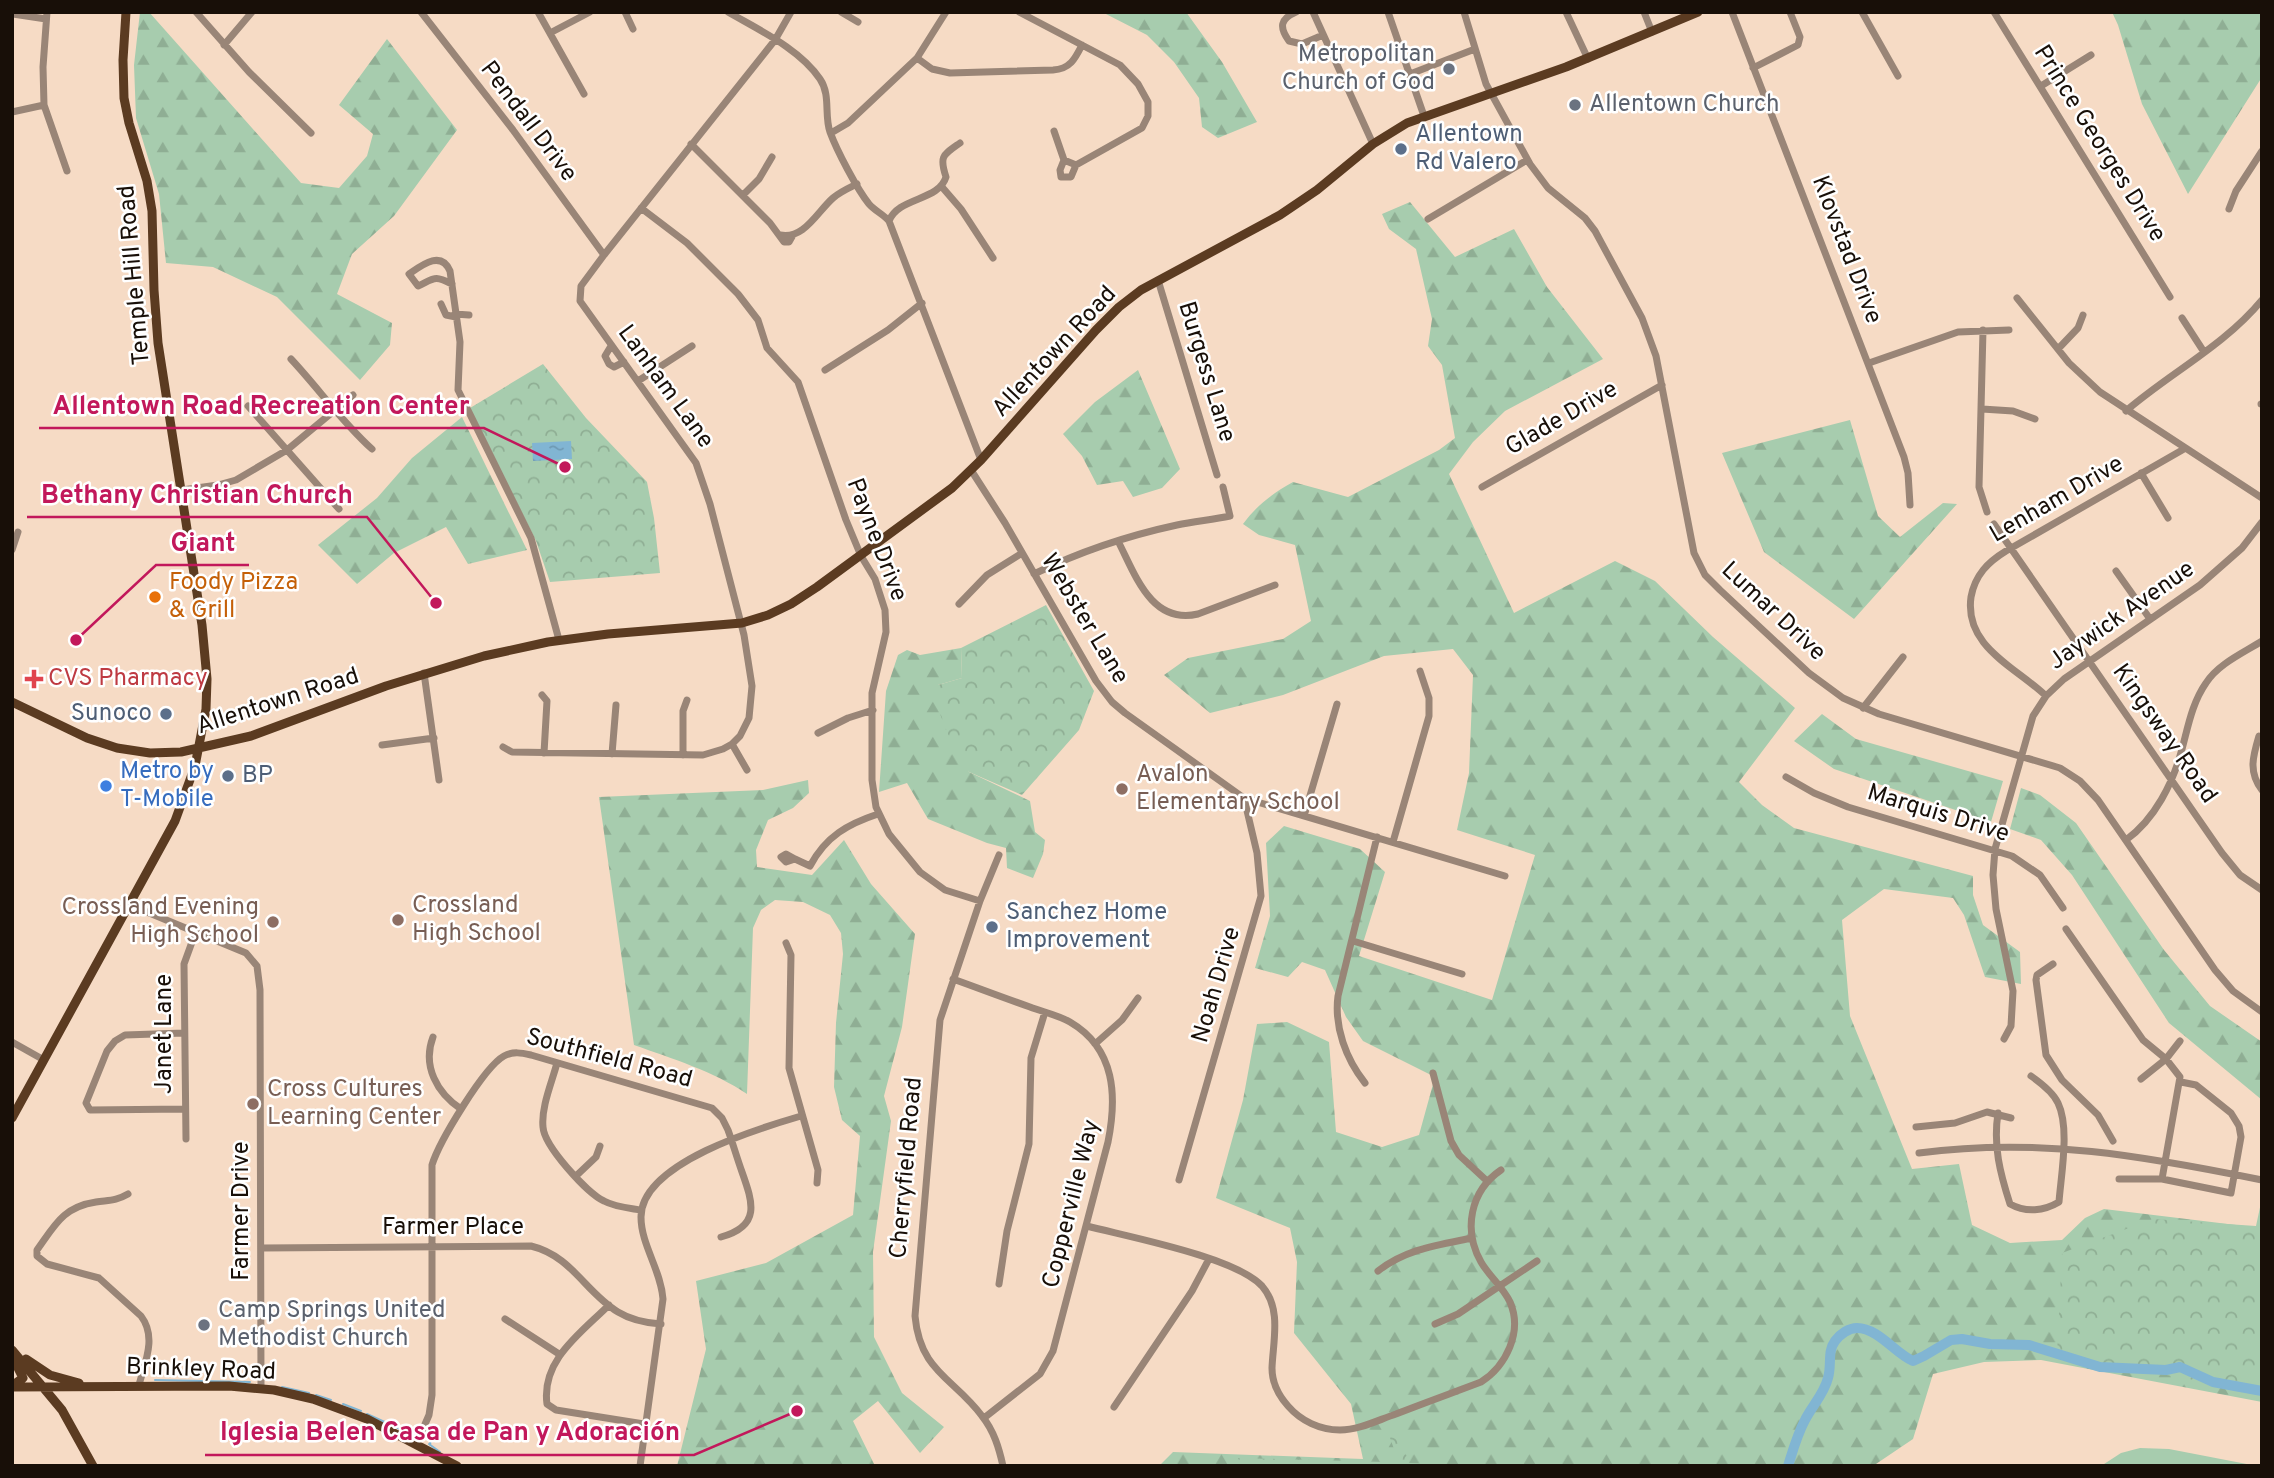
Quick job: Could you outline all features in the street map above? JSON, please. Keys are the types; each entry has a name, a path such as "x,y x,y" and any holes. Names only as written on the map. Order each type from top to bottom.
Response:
{"main road":[{"name":"Temple Hill Road","path":"12,1118 175,821 188,790 206,709 207,668 156,319 151,203 124,98 123,60 127,12"},
{"name":"Allentown Road","path":"12,702 117,748 163,753 199,749 251,736 424,673 493,653 608,634 742,624 768,615 799,599 934,503 981,460 1119,307 1158,280 1280,215 1398,128 1424,116 1588,59 1698,12"},
{"path":"12,1350 40,1370 64,1380 91,1386"},
{"path":"12,1350 46,1387 74,1427 93,1466"},
{"path":"12,1356 23,1378 12,1387"},
{"name":"Brinkley Road","path":"12,1387 229,1385 293,1393 368,1419 457,1466"}],"street":[{"path":"196,12 224,45 311,133"},
{"path":"224,45 251,12"},
{"name":"Pendall Drive","path":"421,12 513,130 604,254"},
{"path":"538,12 584,94"},
{"path":"550,33 590,12"},
{"path":"625,12 633,29"},
{"path":"729,12 775,40 807,65 822,82 826,92 831,133 870,205 883,213 889,221 981,460"},
{"name":"Lanham Lane","path":"732,744 743,730 751,711 751,673 742,624 699,468 583,307 579,295 581,286 604,254 775,40 791,12"},
{"path":"841,12 858,22"},
{"path":"831,133 848,123 916,58 946,12"},
{"path":"1019,12 1114,61 1132,76 1146,98 1149,111 1142,128 1076,164 1071,177 1063,178 1060,170 1063,160 1054,131"},
{"path":"1296,12 1282,22 1289,41 1302,44 1324,35"},
{"path":"1313,12 1374,144"},
{"path":"1388,12 1424,116"},
{"name":"Lumar Drive","path":"1464,12 1490,93 1527,160 1548,188 1585,218 1598,235 1646,327 1655,349 1694,553 1705,575 1809,673 1843,698 1863,708 2021,754 2060,768 2080,780 2098,800 2215,970 2233,991 2262,1012"},
{"path":"1566,12 1588,59"},
{"path":"1644,12 1652,32"},
{"name":"Klovstad Drive","path":"1732,12 1906,463 1910,505"},
{"path":"1753,68 1797,48 1800,37 1790,12"},
{"path":"1862,12 1898,76"},
{"name":"Prince Georges Drive","path":"1994,12 2170,297"},
{"path":"13,14 47,15 43,66 44,105 67,171"},
{"path":"916,58 932,69 950,73 1060,70 1071,64 1082,45"},
{"path":"1410,74 1475,49"},
{"path":"2041,86 2091,55"},
{"path":"12,112 44,105"},
{"path":"889,221 895,211 942,187 946,179 943,158 960,143"},
{"path":"691,144 779,235 793,235 806,226 834,197 858,184"},
{"path":"2229,209 2236,191 2262,151"},
{"path":"743,195 759,179 772,157"},
{"path":"1063,160 1076,164"},
{"path":"1428,219 1527,160"},
{"path":"942,187 961,209 993,258"},
{"name":"Payne Drive","path":"641,208 687,243 738,294 758,320 768,348 794,376 802,392 846,520 861,556 875,579 886,618 872,693 873,794 878,814 895,842 920,872 945,890 980,901"},
{"path":"452,284 438,277 418,286 409,274 424,263 443,260 449,266 452,284 461,357 458,390 531,538 559,640"},
{"name":"Burgess Lane","path":"1158,280 1217,475"},
{"path":"2017,298 2058,349 2092,385 2126,411 2262,498"},
{"path":"2126,411 2232,332 2262,300"},
{"path":"825,370 888,330 922,303"},
{"path":"441,304 446,315 469,315"},
{"path":"2058,349 2078,328 2082,315"},
{"path":"2182,318 2204,352"},
{"path":"1869,363 1964,330 2009,330"},
{"path":"1983,330 1979,487 1987,512"},
{"path":"611,346 605,356 609,363 614,367 624,362"},
{"path":"638,381 692,346"},
{"path":"291,359 320,391 333,411 372,449"},
{"name":"Glade Drive","path":"1482,487 1662,385"},
{"path":"182,490 236,481 287,450 353,395"},
{"path":"248,406 339,509"},
{"path":"1982,409 2013,411 2035,419"},
{"name":"Lenham Drive","path":"2046,696 1987,648 1978,634 1971,617 1972,591 1979,575 1993,560 2012,548 2184,449"},
{"name":"Webster Lane","path":"971,470 1096,681 1112,702 1244,798 1505,876"},
{"path":"2141,473 2168,518"},
{"path":"1034,574 1076,553 1175,525 1230,516 1223,487"},
{"name":"Jaywick Avenue","path":"2004,1039 2012,1017 2013,991 2011,970 2000,939 1996,909 1993,875 1995,849 2033,716 2058,684 2225,565 2262,522"},
{"name":"Kingsway Road","path":"1994,524 2233,867 2262,890"},
{"path":"12,550 18,532"},
{"path":"1118,541 1146,594 1158,607 1173,614 1198,614 1275,585"},
{"path":"959,604 987,575 1022,553"},
{"path":"2116,570 2150,619"},
{"path":"2126,840 2143,825 2172,780 2193,709 2204,684 2220,668 2262,641"},
{"path":"1863,708 1903,657"},
{"path":"1393,842 1429,716 1429,698 1420,671"},
{"path":"424,673 439,780"},
{"path":"542,695 547,701 544,752"},
{"path":"683,755 682,716 687,700"},
{"path":"1304,816 1337,704"},
{"path":"612,754 616,705"},
{"path":"818,733 848,718 873,710"},
{"path":"2259,736 2252,767 2255,780 2262,790"},
{"path":"382,745 434,738"},
{"path":"503,747 512,752 683,755 713,753 732,744 747,771"},
{"name":"Marquis Drive","path":"1786,777 1805,789 1848,807 2012,856 2034,869 2063,908"},
{"name":"Noah Drive","path":"1179,1180 1261,896 1261,871 1244,798"},
{"path":"778,848 786,854 781,857 783,860 795,859 810,866 819,851 838,831 878,814"},
{"path":"1365,1083 1350,1057 1336,1015 1338,996 1377,837"},
{"name":"Cherryfield Road","path":"999,855 953,979 937,1035 915,1316 920,1339 933,1367 984,1418 996,1441 1003,1466"},
{"name":"Farmer Drive","path":"130,905 246,953 254,960 258,972 261,1048 261,1388"},
{"path":"2066,929 2143,1040 2176,1070 2181,1082 2162,1179"},
{"name":"Janet Lane","path":"186,1139 184,964 196,931"},
{"path":"1353,941 1462,974"},
{"path":"786,943 791,955 789,1068 818,1170 817,1183"},
{"path":"2053,964 2037,975 2036,979 2043,1041 2052,1066 2074,1094 2098,1115 2113,1140"},
{"name":"Copperville Way","path":"953,979 1069,1021 1095,1044 1111,1079 1114,1108 1087,1226 1050,1359 1040,1374 984,1418"},
{"path":"1095,1044 1117,1026 1138,998"},
{"path":"999,1284 1007,1231 1029,1144 1031,1058 1045,1012"},
{"path":"184,1033 130,1034 120,1037 107,1051 86,1103 90,1110 185,1109"},
{"path":"433,1037 429,1053 433,1077 446,1098 461,1109"},
{"path":"2141,1079 2166,1059 2179,1041"},
{"path":"12,1042 44,1060"},
{"name":"Southfield Road","path":"416,1445 431,1407 432,1164 443,1138 461,1109 491,1068 507,1055 524,1053 707,1105 722,1118 750,1197 749,1220 732,1234 721,1237"},
{"path":"557,1063 543,1121 547,1142 587,1188 605,1202 641,1210"},
{"path":"1433,1073 1451,1141 1459,1155 1487,1181"},
{"path":"1998,1113 1998,1166 2010,1204 2017,1208 2045,1210 2059,1202 2063,1121 2059,1103 2051,1092 2031,1076"},
{"path":"2119,1179 2162,1179 2231,1193 2241,1137 2236,1121 2231,1113 2196,1085 2181,1082"},
{"path":"2059,1103 2074,1094"},
{"path":"1916,1127 1955,1123 1987,1112 2011,1118"},
{"path":"640,1466 663,1299 662,1286 643,1231 641,1210 653,1188 704,1150 801,1116"},
{"path":"576,1176 596,1157 600,1146"},
{"path":"1919,1153 1996,1146 2063,1147 2124,1154 2262,1180"},
{"path":"1087,1226 1209,1259 1238,1268 1251,1276 1269,1296 1275,1325 1272,1372 1276,1388 1297,1416 1323,1429 1350,1429 1481,1382 1490,1377 1505,1360 1513,1333 1511,1304 1482,1264 1472,1238 1473,1209 1487,1181 1500,1170"},
{"path":"128,1194 117,1201 80,1205 67,1211 37,1250 37,1256 47,1265 99,1278 147,1323 151,1336 139,1385"},
{"path":"1378,1271 1390,1261 1411,1251 1472,1238"},
{"name":"Farmer Place","path":"262,1248 519,1245 538,1248 561,1258 618,1312 637,1320 660,1324"},
{"path":"1114,1407 1192,1291 1209,1259"},
{"path":"1435,1324 1458,1314 1537,1261"},
{"path":"609,1305 559,1354 554,1363 546,1402 549,1407 644,1424"},
{"path":"505,1318 559,1354"}],"green space":[{"path":"140,12 149,12 301,183 339,188 367,156 373,134 339,105 387,39 457,130 394,216 352,254 337,294 392,323 390,345 360,380 277,297 213,267 166,263 159,194 136,118 134,65"},
{"path":"1102,12 1186,12 1222,62 1257,122 1218,138 1202,127 1199,98 1174,62 1147,35"},
{"path":"2112,12 2262,12 2262,77 2188,194 2142,104"},
{"path":"1410,202 1455,257 1514,229 1547,287 1603,359 1505,411 1473,442 1449,474 1514,613 1615,561 1655,581 1713,637 1795,708 1739,782 1762,805 1794,828 1973,876 1973,895 1983,925 2020,952 2021,984 1985,977 1964,915 1953,898 1884,889 1842,920 1850,1016 1912,1169 1959,1164 1972,1225 2010,1243 2062,1240 2085,1218 2104,1209 2262,1227 2262,1402 2041,1360 1984,1362 1933,1374 1913,1439 1873,1466 1159,1466 1173,1452 1363,1459 1351,1404 1294,1333 1297,1262 1290,1228 1216,1198 1243,1100 1257,1024 1287,1022 1329,1042 1336,1132 1382,1147 1419,1135 1435,1077 1363,1041 1346,1017 1325,970 1302,962 1288,977 1255,968 1270,916 1266,843 1284,826 1360,849 1385,872 1359,956 1492,1000 1535,855 1457,830 1469,773 1473,675 1453,649 1384,656 1283,695 1210,713 1164,675 1188,658 1283,639 1311,621 1295,545 1259,535 1243,524 1266,500 1293,482 1348,497 1439,450 1455,438 1442,365 1428,346 1432,319 1416,249 1389,229 1382,214"},
{"path":"543,364 586,418 647,482 660,573 550,582 536,541 470,408"},
{"path":"1138,370 1180,469 1162,488 1133,497 1123,481 1097,485 1082,456 1063,434 1095,402"},
{"path":"462,417 527,550 468,564 446,527 394,553 357,584 318,545 377,498 412,458"},
{"path":"1850,420 1878,516 1900,537 1943,503 1957,504 1854,619 1764,552 1722,453"},
{"path":"1046,605 1094,691 1079,730 1022,795 969,772 956,754 932,694 938,685 962,678 961,648"},
{"path":"961,648 962,678 938,685 969,772 1030,801 1035,832 1045,840 1043,854 1033,878 1007,868 1006,848 928,819 907,783 879,792 886,691 898,655 907,650 920,655"},
{"path":"1822,714 1856,739 2003,781 1991,822 1834,769 1794,741"},
{"path":"808,780 809,793 793,808 768,820 756,850 757,867 812,875 844,840 871,884 915,934 902,1027 884,1096 891,1121 873,1252 874,1337 902,1393 944,1427 920,1453 878,1401 853,1421 875,1466 677,1466 706,1349 696,1281 766,1263 853,1215 860,1136 842,1120 834,1087 836,1023 843,954 841,933 830,915 803,902 775,900 761,910 753,928 747,1094 707,1072 634,1045 599,797 763,790"},
{"path":"2021,788 2040,795 2076,823 2164,950 2210,1006 2262,1042 2262,1100 2169,1023 2072,875 2041,840 2010,829"},
{"path":"2262,1198 2262,1395 2057,1353 2062,1253 2153,1219 2256,1226"},
{"path":"1394,1420 1409,1463 1494,1466 1241,1466 1238,1458 1385,1462 1394,1449 1385,1424"},
{"path":"2140,1448 2169,1449 2257,1466 2101,1466 2121,1453"}],"water":[{"path":"571,441 572,459 533,461 532,443"}],"waterway":[{"path":"1788,1466 1802,1426 1826,1384 1833,1345 1837,1338 1854,1328 1872,1332 1913,1361 1951,1340 1962,1339 1990,1344 2029,1345 2100,1367 2166,1370 2180,1367 2213,1382 2262,1391"},
{"path":"155,1380 250,1382"},
{"path":"282,1387 309,1393"},
{"path":"316,1395 331,1400"},
{"path":"343,1404 361,1411"},
{"path":"367,1414 409,1433"},
{"path":"428,1427 432,1431 430,1445"},
{"path":"429,1444 440,1452"}],"place":[{"name":"Metropolitan Church of God","path":"1449,69"},
{"name":"Allentown Church","path":"1575,105"},
{"name":"Allentown Rd Valero","path":"1401,149"},
{"name":"Allentown Road Recreation Center","path":"565,467"},
{"name":"Foody Pizza & Grill","path":"155,597"},
{"name":"Bethany Christian Church","path":"436,603"},
{"name":"Giant","path":"76,640"},
{"name":"CVS Pharmacy","path":"34,679"},
{"name":"Sunoco","path":"166,714"},
{"name":"BP","path":"228,776"},
{"name":"Metro by T-Mobile","path":"106,786"},
{"name":"Avalon Elementary School","path":"1122,789"},
{"name":"Crossland High School","path":"398,920"},
{"name":"Crossland Evening High School","path":"273,922"},
{"name":"Sanchez Home Improvement","path":"992,927"},
{"name":"Cross Cultures Learning Center","path":"253,1104"},
{"name":"Camp Springs United Methodist Church","path":"204,1325"},
{"name":"Iglesia Belen Casa de Pan y Adoración","path":"797,1411"}]}
